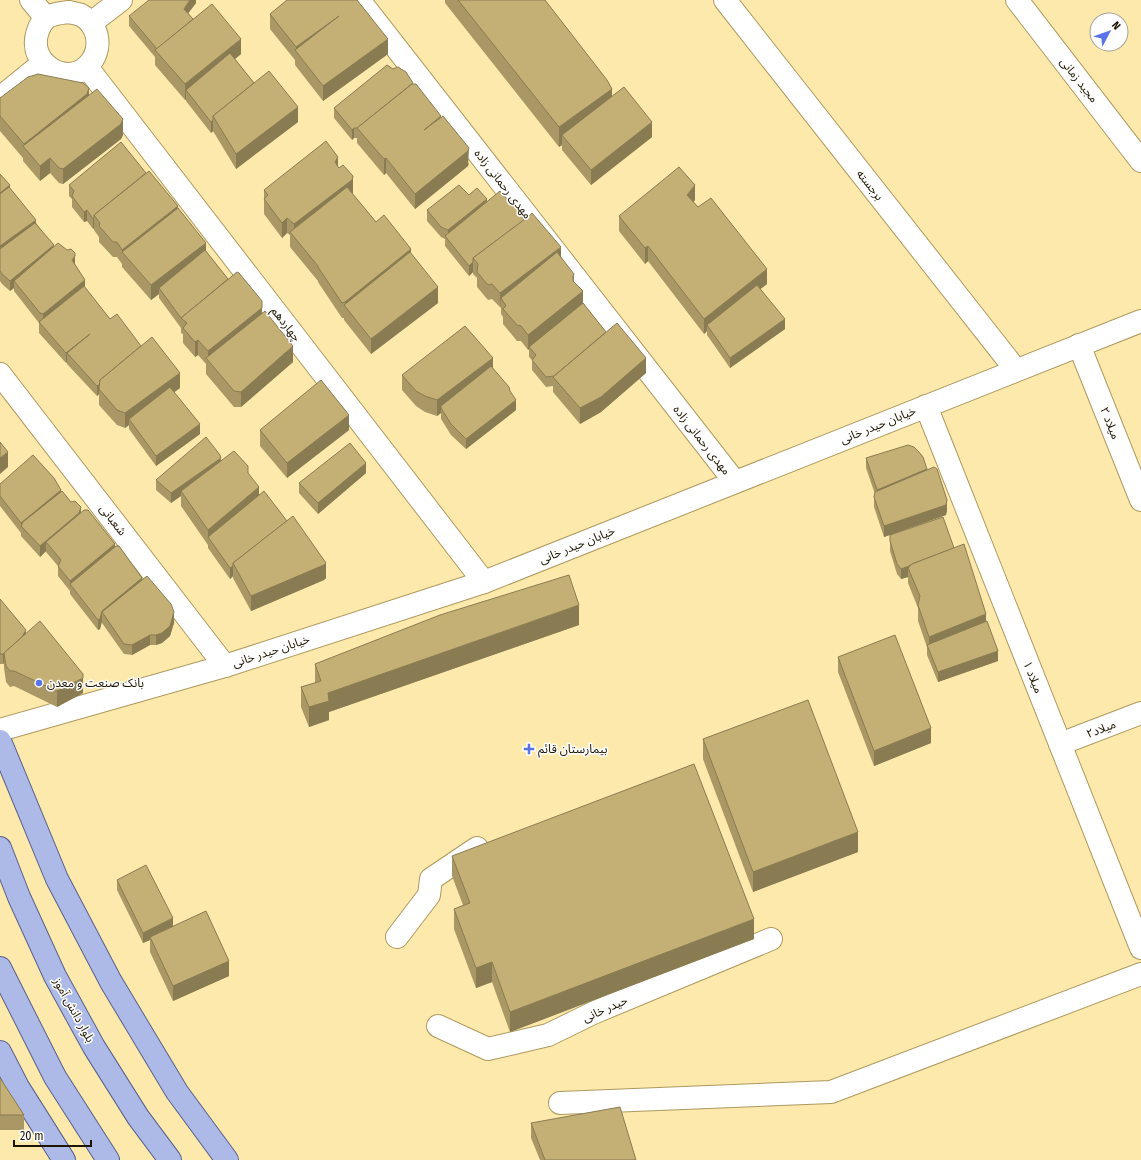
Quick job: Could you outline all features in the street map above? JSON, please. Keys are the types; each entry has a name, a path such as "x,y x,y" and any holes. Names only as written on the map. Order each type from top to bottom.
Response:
{"main road":[{"path":"0,741 58,879 111,982 177,1092 227,1160"},
{"name":"بلوار دانش آموز","path":"0,848 19,897 55,976 98,1054 138,1117 170,1160"},
{"path":"0,968 55,1077 108,1160"},
{"path":"0,1052 18,1087 64,1160"}],"street":[{"path":"31,0 46,18"},
{"path":"91,23 121,0"},
{"name":"مهدی رحمانی زاده","path":"359,0 735,482"},
{"name":"برجسته","path":"724,0 1016,370"},
{"name":"مجید زمانی","path":"1017,0 1141,161"},
{"path":"69,12 81,15 91,23 97,33 98,46 94,58 87,67 76,73 64,74 52,70 43,63 37,52 36,40 39,28 46,18 57,13 69,12"},
{"path":"0,98 43,63"},
{"name":"چهاردهم","path":"87,67 484,582"},
{"name":"خیابان حیدر خانی","path":"0,730 225,666 484,582 1141,321"},
{"name":"میلاد ۲","path":"1079,345 1141,500"},
{"name":"شعبانی","path":"0,374 225,666"},
{"name":"میلاد ۱","path":"926,406 1141,948"},
{"name":"میلاد۲","path":"1060,744 1141,714"},
{"path":"397,937 429,895 431,879 476,849 498,841"},
{"name":"حیدر خانی","path":"438,1026 488,1049 548,1035 593,1013 771,940"},
{"path":"560,1103 831,1092 1141,974"}],"building":[{"path":"149,0 190,0 184,9 193,19 157,49 129,16"},
{"path":"287,0 357,0 388,39 323,86 295,50 339,16 296,47 270,14"},
{"path":"458,0 545,0 607,80 612,89 559,127"},
{"path":"212,4 241,39 185,84 155,50"},
{"path":"230,53 254,83 213,116 213,120 211,122 186,90"},
{"path":"387,65 393,69 398,67 406,72 413,83 357,128 352,130 334,108"},
{"path":"269,71 298,107 236,154 213,116"},
{"path":"38,74 83,83 89,88 87,94 24,144 0,116 0,98 28,77"},
{"path":"412,84 416,84 441,116 424,130 443,116 469,148 468,151 415,194 386,158 384,159 357,128"},
{"path":"624,87 652,122 591,170 562,135"},
{"path":"97,89 123,119 121,124 63,169 59,168 50,158 40,166 23,146"},
{"path":"326,141 338,157 335,162 339,168 343,165 353,176 352,180 294,224 287,218 282,223 264,199 268,195 264,190"},
{"path":"121,142 146,173 94,215 93,219 87,210 84,212 72,196 74,191 69,185"},
{"path":"679,167 695,185 687,195 698,207 711,198 767,269 704,319 648,246 645,248 619,216"},
{"path":"149,171 178,206 122,250 117,242 113,242 99,226 100,223 94,215"},
{"path":"0,174 10,185 0,193"},
{"path":"459,185 469,195 477,188 487,199 448,230 441,227 427,210"},
{"path":"9,187 36,220 0,246 0,194"},
{"path":"347,187 376,222 384,215 411,249 342,303 318,266 290,232"},
{"path":"500,191 520,210 524,220 473,258 473,262 469,266 445,236"},
{"path":"178,208 206,243 151,285 122,252"},
{"path":"532,213 561,247 500,293 492,284 488,285 477,272 478,264 473,258"},
{"path":"35,223 54,245 10,281 0,271 0,249"},
{"path":"58,243 67,250 71,249 75,253 72,260 85,280 43,314 40,313 14,281"},
{"path":"205,250 228,279 181,318 159,288"},
{"path":"410,252 438,287 371,339 344,305"},
{"path":"557,252 574,274 573,281 583,291 528,335 503,309 506,306 501,298"},
{"path":"237,272 262,301 262,308 208,351 198,340 195,342 183,328 187,323 181,318"},
{"path":"757,285 785,319 730,358 707,325"},
{"path":"84,286 110,319 117,314 141,346 100,380 100,384 97,386 67,353 90,334 66,353 39,322"},
{"path":"583,303 606,332 554,376 546,377 532,360 536,355 529,347"},
{"path":"265,311 293,346 241,392 234,391 206,358"},
{"path":"617,323 646,358 601,397 580,408 553,377"},
{"path":"465,326 493,358 437,400 416,391 402,375"},
{"path":"152,337 180,373 125,413 117,410 99,389 100,380"},
{"path":"491,366 509,387 516,400 466,439 451,424 441,406"},
{"path":"321,380 349,415 287,463 260,430"},
{"path":"170,387 200,424 156,456 129,419"},
{"path":"206,437 221,458 171,493 156,480"},
{"path":"0,442 8,452 0,458"},
{"path":"350,443 366,463 318,503 299,483"},
{"path":"908,445 914,447 923,457 927,469 877,490 866,458"},
{"path":"234,451 248,466 248,473 259,487 208,530 181,491"},
{"path":"33,455 54,478 61,490 21,523 0,496 0,484"},
{"path":"934,467 937,469 947,500 946,505 884,526 874,497 875,492"},
{"path":"62,491 71,502 75,501 81,507 79,513 40,546 21,526 23,522"},
{"path":"264,491 287,521 233,563 233,566 230,568 208,537"},
{"path":"84,510 88,510 115,544 70,581 58,566 61,560 46,542"},
{"path":"293,516 326,563 251,596 233,563"},
{"path":"943,517 954,548 901,569 897,564 890,541 890,535"},
{"path":"964,544 986,614 929,637 918,605 920,596 908,568 912,564"},
{"path":"116,546 119,546 142,578 102,611 100,619 98,620 70,584"},
{"path":"569,575 579,605 328,693 329,701 309,707 301,687 321,681 315,664 440,615"},
{"path":"147,576 171,604 174,612 170,626 162,633 150,635 132,645 124,644 102,612"},
{"path":"0,599 26,630 22,637 3,654 0,654"},
{"path":"40,621 83,674 83,678 57,691 14,671 10,671 6,666 4,653"},
{"path":"987,621 998,651 938,672 927,645"},
{"path":"895,635 931,728 874,751 838,657"},
{"path":"808,700 858,832 753,872 703,739"},
{"path":"694,764 754,919 510,1012 492,962 476,968 454,909 470,903 452,856"},
{"path":"146,865 173,918 143,933 117,880"},
{"path":"206,911 229,961 173,986 150,937"},
{"path":"0,1078 24,1115 0,1115"},
{"path":"620,1107 636,1160 545,1160 531,1123"}],"place":[{"name":"بانک صنعت و معدن","path":"39,683"},
{"name":"بیمارستان قائم","path":"529,749"}]}
